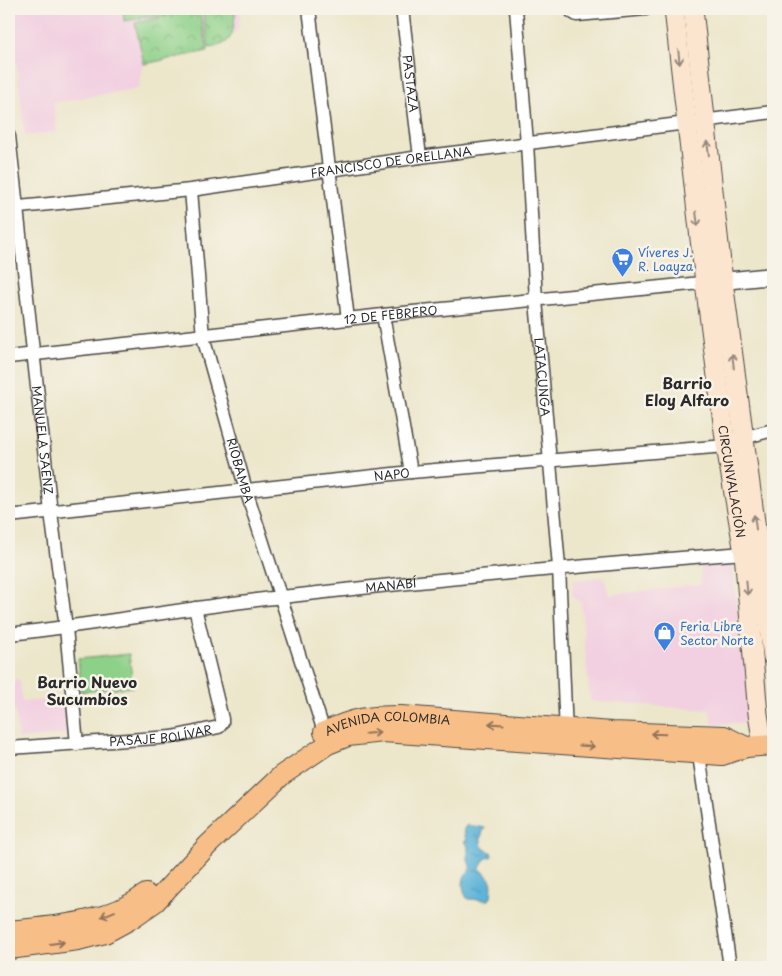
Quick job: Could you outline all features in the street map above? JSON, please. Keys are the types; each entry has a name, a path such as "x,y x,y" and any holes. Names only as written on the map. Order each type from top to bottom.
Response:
{"main road":[{"name":"CIRCUNVALACIÓN","path":"674,9 695,122 735,442 759,548 773,657"},
{"name":"CIRCUNVALACIÓN","path":"693,9 695,122"},
{"name":"CIRCUNVALACIÓN","path":"759,548 758,714 761,746"},
{"name":"AVENIDA COLOMBIA","path":"9,931 61,925 103,917 136,902 164,880 214,824 275,765 326,738 383,732 565,737 698,744 722,755 761,746"},
{"name":"AVENIDA COLOMBIA","path":"9,949 78,940 105,933 130,920 155,902 208,844 282,774 326,738"}],"street":[{"path":"309,9 348,319"},
{"name":"PASTAZA","path":"402,9 420,158"},
{"name":"LATACUNGA","path":"516,9 527,143 536,300 560,567 565,737"},
{"path":"572,9 572,12 577,15 646,9"},
{"name":"FRANCISCO DE ORELLANA","path":"13,207 191,190 527,143 773,112"},
{"name":"MANUELA SAENZ","path":"9,136 13,207 34,354 66,628 77,744"},
{"name":"RIOBAMBA","path":"191,190 203,336 246,490 326,738"},
{"name":"12 DE FEBRERO","path":"9,358 383,315 773,276"},
{"path":"383,315 411,472"},
{"name":"NAPO","path":"9,516 411,472 735,442 773,430"},
{"name":"MANABÍ","path":"9,634 66,628 282,597 759,548"},
{"name":"PASAJE BOLÍVAR","path":"9,748 172,737 219,727 222,724 222,718 195,608"},
{"path":"698,744 730,967"}],"shaded area":[{"path":"10,9 241,9 238,31 176,55 165,52 142,68 139,88 54,103 57,132 25,136"},
{"name":"Feria Libre Sector Norte","path":"727,562 732,567 751,713 747,723 712,724 710,710 590,701 581,603 572,595 573,580 604,577 609,595 701,584 701,565"},
{"path":"20,679 22,702 68,698 71,734 18,739 15,709 9,710 9,685 15,685 15,680"}],"green space":[{"path":"123,9 165,9 166,15 124,21"},
{"path":"199,9 208,51 144,64 135,23"},
{"path":"202,9 236,9 231,36 224,43 209,48"},
{"path":"129,654 133,687 81,692 78,659"}],"water":[{"path":"467,825 485,828 481,842 484,848 491,852 492,856 485,859 480,868 492,883 489,900 468,899 466,897 463,883 464,877 471,868 468,860 468,846 464,842 467,840 464,828"}],"place":[{"name":"Víveres J. R. Loayza","path":"622,278"},
{"name":"Feria Libre Sector Norte","path":"664,652"}],"district":[{"name":"Barrio Eloy Alfaro","path":"687,390"},
{"name":"Barrio Nuevo Sucumbíos","path":"87,690"}]}
